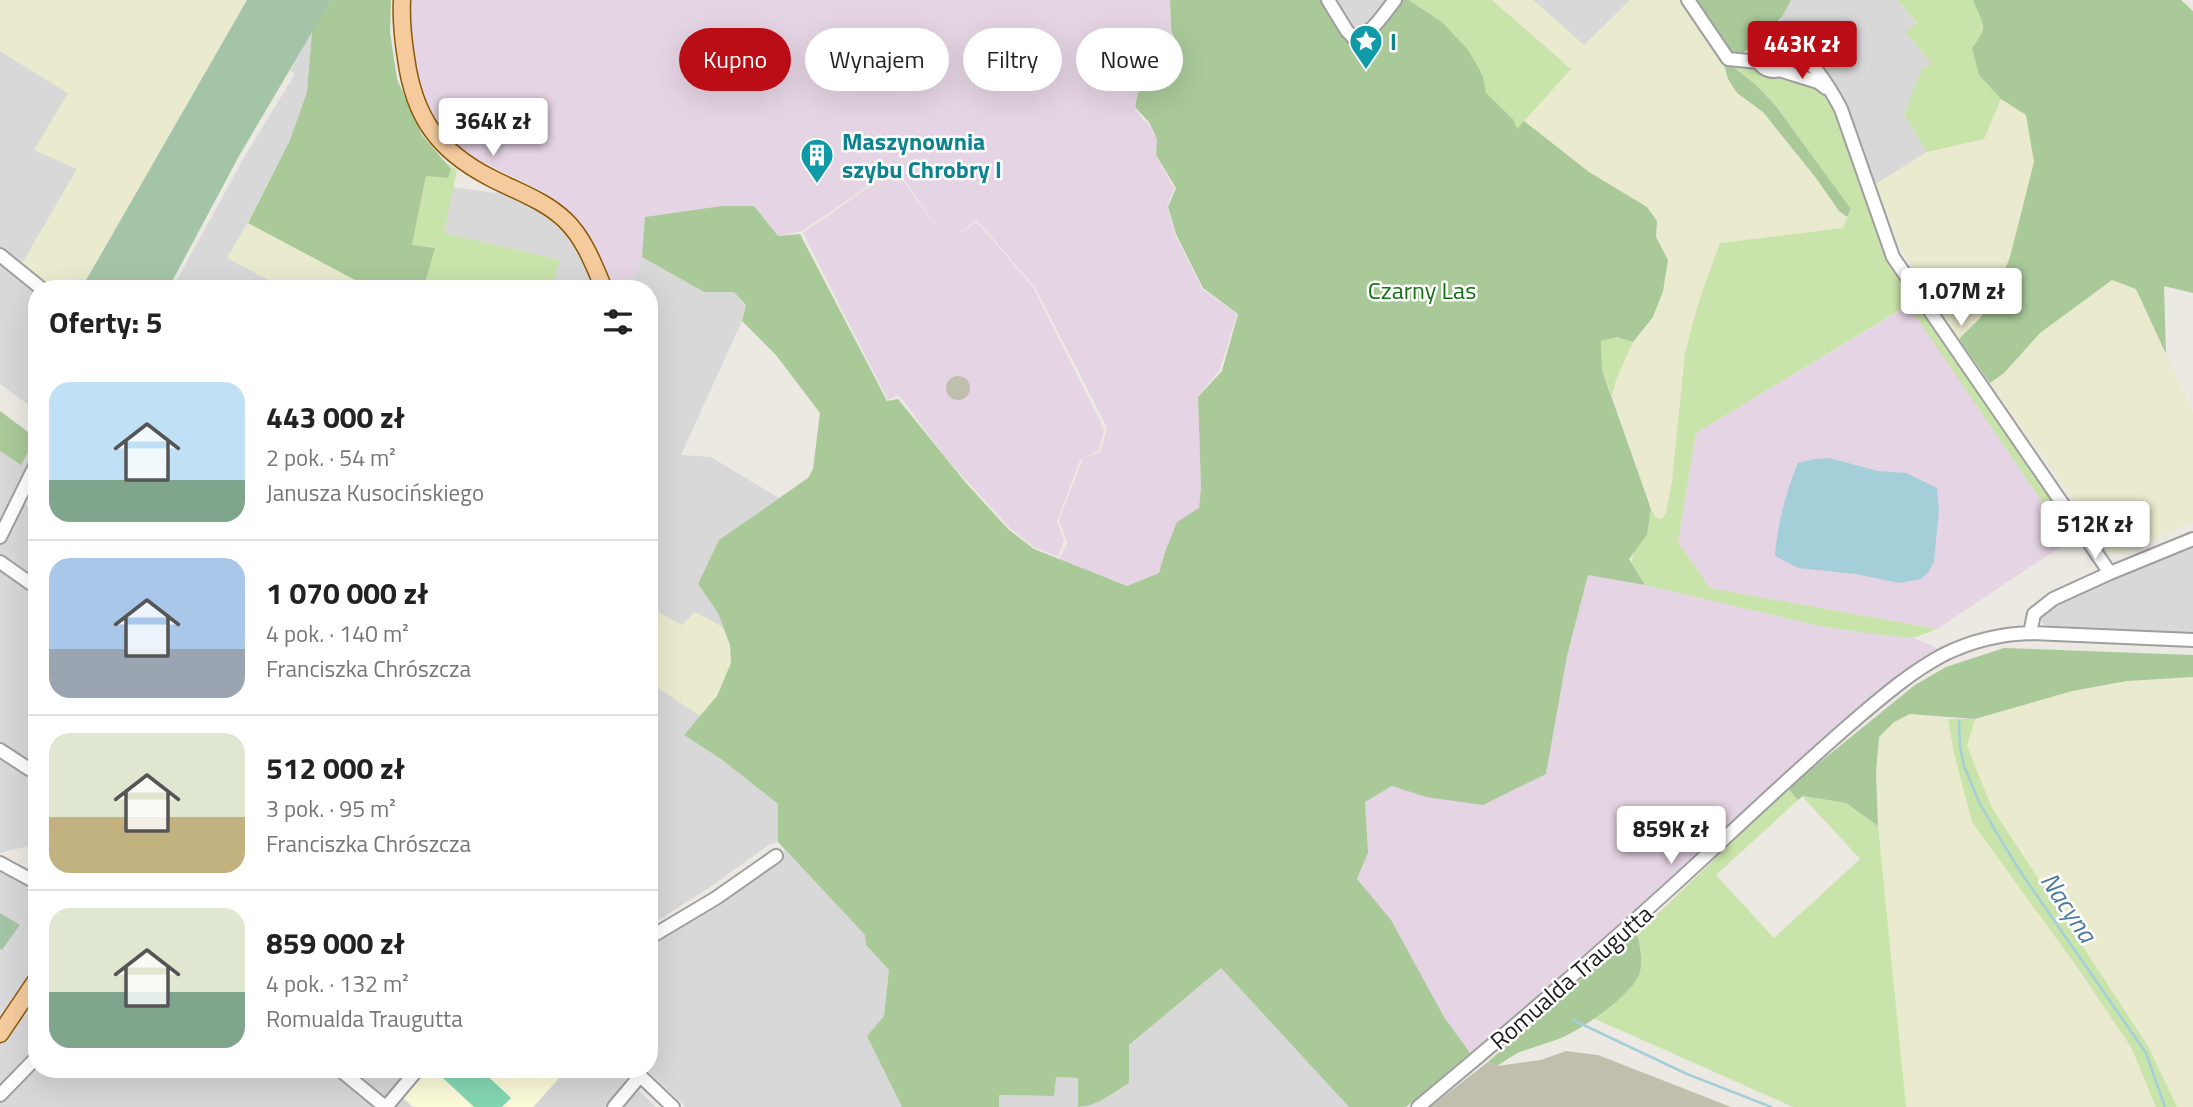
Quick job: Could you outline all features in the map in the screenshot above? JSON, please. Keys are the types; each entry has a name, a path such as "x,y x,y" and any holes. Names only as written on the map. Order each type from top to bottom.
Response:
{"main road":[{"path":"402,0 404,50 411,86 420,113 433,135 463,163 547,205 567,222 582,242 600,280"},
{"path":"0,1034 28,992"}],"street":[{"path":"1328,0 1354,38 1362,37 1371,30 1395,0"},
{"path":"1688,0 1728,59 1759,62"},
{"path":"1832,92 1818,82 1779,70 1766,69 1759,62 1757,48 1760,42 1769,36 1786,39 1792,48 1801,53 1832,92 1841,109 1893,257 2110,573"},
{"path":"1779,70 1791,60 1792,48"},
{"path":"0,255 30,280"},
{"path":"0,537 28,480"},
{"path":"2030,633 2034,614 2045,604 2110,573 2193,539"},
{"path":"0,562 28,582"},
{"name":"Romualda Traugutta","path":"1418,1107 1521,1022 1831,740 1906,678 1944,654 1999,635 2030,633 2193,640"},
{"path":"0,750 28,768"},
{"path":"658,933 716,898 776,856"},
{"path":"0,863 28,878"},
{"path":"0,1095 28,1066"},
{"path":"350,1078 385,1107 410,1078"},
{"path":"619,1106 634,1078"},
{"path":"642,1078 673,1107"}],"shaded area":[{"path":"0,0 247,0 86,280 39,280 21,265 77,169 34,150 68,93 0,51"},
{"path":"247,0 331,0 239,156 173,280 86,280"},
{"path":"409,0 1170,0 1170,28 1076,28 1076,91 1140,91 1134,107 1157,139 1156,156 1174,188 1167,207 1175,235 1202,289 1237,314 1220,369 1198,397 1201,488 1199,508 1165,552 1159,573 1127,586 1059,559 1068,543 1059,520 1083,459 1080,460 1057,521 1064,540 1058,557 1034,547 1010,528 946,458 899,395 888,400 803,233 895,169 947,242 896,167 802,231 778,236 753,206 646,217 642,257 633,280 605,280 569,213 544,192 458,150 424,107 416,79 409,34","holes":["977,220 1035,287 1107,427 1101,452 1085,458 1099,450 1104,429 1033,287 977,222 949,240"]},
{"path":"1336,0 1389,0 1365,29 1357,33 1353,31"},
{"path":"1492,0 1533,0 1584,45 1630,0 1683,0 1723,61 1737,93 1763,112 1839,211 1847,217 1843,228 1720,243 1685,353 1672,481 1666,513 1662,519 1656,518 1651,509 1612,396 1633,342 1653,317 1657,221 1647,207 1589,172 1524,121 1571,69"},
{"path":"1533,0 1630,0 1584,46"},
{"path":"1791,0 1897,0 1917,24 1906,32 1932,64 1904,115 1927,152 1876,184 1840,93 1815,62 1784,31 1782,17"},
{"path":"312,31 307,92 290,140 227,258 269,280 177,280 246,154 295,74 290,71"},
{"path":"0,51 68,93 77,169 41,280 28,280 28,404 0,384"},
{"path":"2001,99 2026,115 2034,162 2010,257 1996,292 1981,317 1959,339 1902,252 1876,184 1927,152 1984,139"},
{"path":"501,177 576,243 591,280 554,280 560,260 444,233 453,187 496,193"},
{"path":"248,223 356,280 269,280 227,258"},
{"path":"642,257 704,292 734,292 746,305 742,321 681,455 711,457 779,498 719,540 698,584 718,613 730,645 717,696 684,735 721,759 778,804 778,842 769,845 658,920 658,280 633,280"},
{"path":"2112,280 2136,288 2193,412 2193,522 2114,555 1990,383 2004,373 2040,333"},
{"path":"1909,305 2069,541 1937,629 1710,588 1678,542 1696,433"},
{"path":"958,376 967,379 970,388 967,397 958,400 949,397 946,388 949,379"},
{"path":"0,451 21,465 28,453 28,494 23,503 28,507 28,846 0,853"},
{"path":"28,494 28,507 23,503"},
{"path":"2193,544 2193,633 2055,628 2043,624 2040,618 2046,609 2060,599"},
{"path":"1588,575 1636,583 1815,625 1913,638 1944,654 1906,678 1477,1059 1444,1017 1417,970 1357,879 1368,853 1365,802 1392,786 1426,797 1546,774 1567,656"},
{"path":"658,612 682,625 695,612 723,627 730,645 731,663 717,696 700,716 658,688"},
{"path":"2193,677 2193,1107 2177,1107 2148,1046 1992,808 1966,746 1975,719 2072,691 2127,681"},
{"path":"1910,714 1948,719 1954,753 2015,879 2131,1047 2156,1107 1906,1107 1878,826 1876,772 1879,737 1894,722"},
{"path":"785,850 865,935 866,945 889,970 884,1016 867,1036 902,1107 686,1107 655,1078 658,1078 658,939 762,870"},
{"path":"0,872 28,886 28,978 0,1017 0,949 2,950 20,926 0,913"},
{"path":"0,913 20,925 2,950 0,949"},
{"path":"1221,968 1349,1107 1084,1107 1105,1098 1129,1046"},
{"path":"28,1007 28,1078 413,1078 402,1097 413,1107 0,1107 0,1044"},
{"path":"1566,1051 1598,1055 1731,1107 1430,1107 1488,1062 1497,1066 1541,1060"},
{"path":"1056,1077 1078,1078 1078,1107 999,1107 998,1095 1053,1096"},
{"path":"413,1078 559,1078 533,1107 413,1107 402,1097"},
{"path":"558,1078 625,1078 656,1107 533,1107"}],"green space":[{"path":"331,0 391,0 390,32 397,79 422,135 451,169 448,178 426,176 412,245 435,248 426,280 355,280 248,223 290,140 307,92 312,31"},
{"name":"Czarny Las","path":"1170,0 1328,0 1355,38 1395,0 1409,0 1442,22 1468,50 1483,76 1486,93 1513,119 1517,129 1524,121 1589,172 1647,207 1657,221 1656,237 1668,260 1663,291 1653,317 1633,342 1617,337 1601,341 1602,370 1651,509 1647,535 1629,559 1645,585 1588,575 1567,656 1546,774 1483,805 1426,797 1392,786 1365,802 1368,853 1357,879 1391,920 1444,1017 1470,1053 1406,1107 1349,1107 1221,968 1129,1045 1129,1083 1098,1102 1078,1107 1078,1078 1056,1077 1054,1096 999,1095 999,1107 902,1107 867,1036 884,1016 889,970 866,945 865,935 778,842 778,804 721,759 684,735 717,696 731,663 730,645 718,613 698,584 719,540 808,478 813,469 820,413 776,355 742,321 746,305 734,292 704,292 642,257 645,217 722,206 754,206 778,236 800,234 887,401 898,399 966,483 1009,530 1034,549 1127,586 1159,573 1177,522 1199,508 1201,488 1198,397 1222,371 1238,314 1203,288 1176,234 1168,207 1176,188 1156,155 1157,139 1149,122 1135,107 1140,91 1183,91 1183,28 1171,28"},
{"path":"1409,0 1492,0 1571,69 1517,129 1513,119 1486,93 1483,75 1442,22"},
{"path":"1692,0 1791,0 1782,17 1739,57 1729,54"},
{"path":"1897,0 1973,0 1982,21 1979,75 2001,99 1984,139 1927,152 1904,115 1922,68 1932,64 1905,32 1917,23"},
{"path":"1973,0 2181,0 2193,11 2193,293 2164,286 2166,354 2136,289 2112,280 2040,333 2004,373 1990,383 1959,339 1981,317 1996,292 2010,257 2034,162 2026,115 2001,99 1979,75 1972,48 1981,34 1983,24"},
{"path":"1774,40 1783,44 1787,53 1783,62 1774,66 1765,62 1761,53 1765,44"},
{"path":"1723,61 1755,84 1775,105 1851,209 1847,217 1839,211 1763,112 1737,93 1728,79"},
{"path":"1726,61 1756,66 1771,77 1812,84 1830,97 1846,135 1889,260 2078,533 2069,541 1908,305 1696,433 1678,542 1710,588 1937,629 1913,638 1815,625 1645,585 1631,562 1634,552 1647,535 1651,509 1656,518 1662,519 1666,513 1672,481 1685,353 1698,304 1720,243 1843,228 1851,209 1775,105 1755,84"},
{"path":"446,162 457,170 444,233 560,260 554,280 424,280 412,246 426,176 451,169"},
{"path":"1617,337 1633,342 1612,396 1602,370 1601,340"},
{"path":"0,411 28,432 28,452 21,465 0,451"},
{"path":"2004,648 2193,655 2193,677 2127,681 2072,691 1975,719 1910,714 1894,722 1879,737 1876,772 1878,826 1846,803 1803,796 1798,800 1788,788 1915,685 1946,667"},
{"path":"1948,719 1975,719 1967,746 1992,808 2148,1046 2177,1107 2156,1107 2131,1047 1972,822"},
{"path":"1788,788 1798,800 1716,875 1774,938 1860,859 1802,796 1846,803 1878,826 1906,1107 1793,1107 1593,1018 1632,985 1640,964 1637,934"},
{"path":"1633,933 1637,934 1640,948 1640,972 1636,981 1618,1000 1561,1038 1517,1053 1497,1066 1488,1062"},
{"path":"443,1078 490,1078 511,1098 502,1107 474,1107"}],"water":[{"path":"1829,458 1878,471 1906,473 1937,488 1939,510 1934,561 1928,573 1921,579 1899,583 1856,574 1798,568 1775,556 1783,509 1798,463"}],"waterway":[{"name":"Nacyna","path":"1959,721 1964,766 1979,802 2022,874 2146,1053 2165,1107"},
{"path":"1573,1020 1687,1074 1771,1107"}],"place":[{"name":"I","path":"1366,71"},
{"name":"Maszynownia szybu Chrobry I","path":"817,185"}]}
